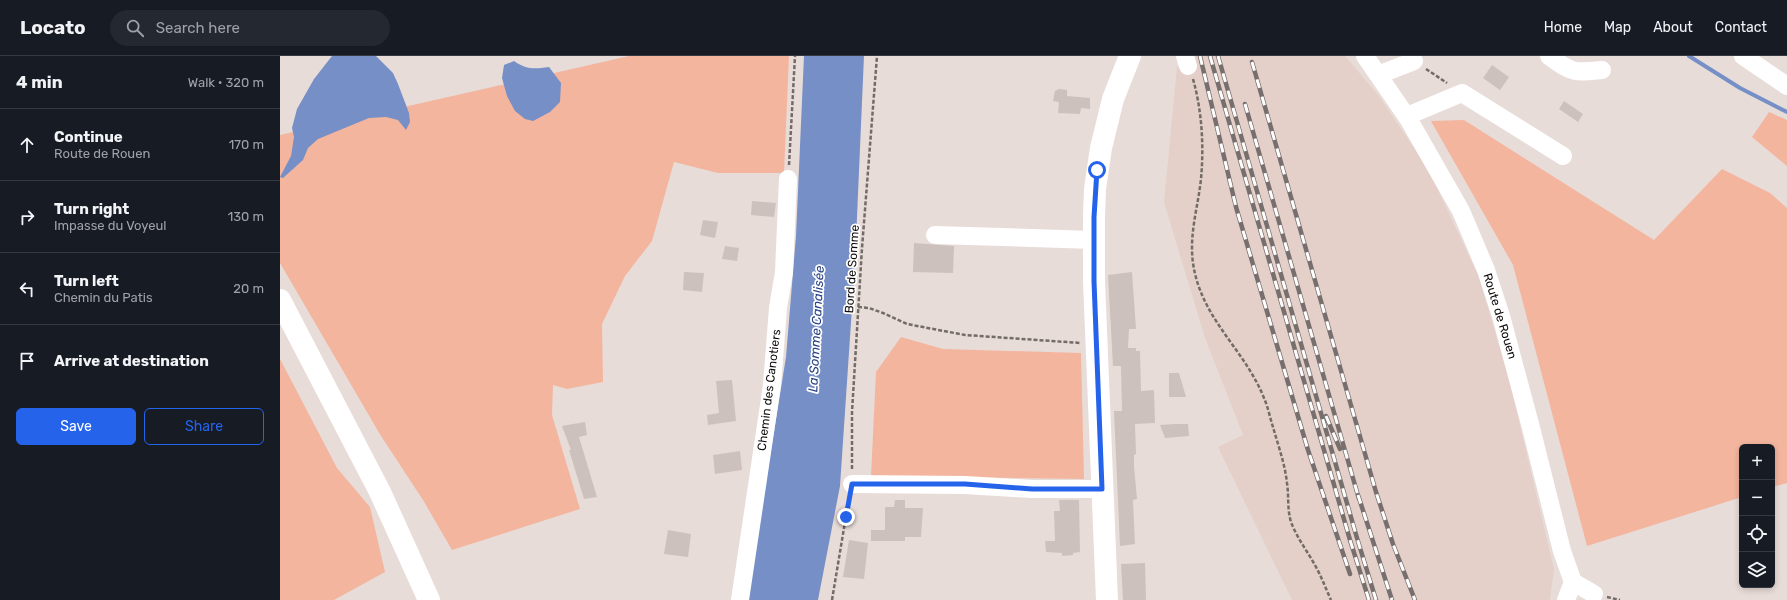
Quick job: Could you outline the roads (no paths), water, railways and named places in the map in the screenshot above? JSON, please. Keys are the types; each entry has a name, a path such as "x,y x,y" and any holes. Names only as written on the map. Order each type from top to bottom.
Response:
{"main road":[{"path":"1107,600 1096,344 1094,240 1095,189 1101,148 1113,99 1130,56"},
{"path":"280,300 380,492 429,600"}],"street":[{"name":"Route de Rouen","path":"1366,56 1407,116 1461,211 1486,270 1501,316 1520,386 1562,551 1573,582"},
{"path":"1549,56 1562,66 1577,72 1602,70"},
{"path":"1744,56 1787,86"},
{"path":"1378,75 1414,61"},
{"path":"1407,116 1462,93 1563,156"},
{"name":"Chemin des Canotiers","path":"740,600 772,385 778,308 784,272 788,179"},
{"path":"935,235 1094,240"},
{"path":"852,484 965,484 1032,489 1102,489"},
{"path":"1566,600 1573,582 1594,594"}],"water":[{"path":"332,56 376,56 393,73 409,113 410,122 406,130 398,120 386,117 369,118 318,139 308,148 303,160 283,178 280,177 291,156 294,137 292,128 297,109 314,79"},
{"name":"La Somme Canalisée","path":"804,56 864,56 855,263 840,486 818,600 747,600 786,357 796,236"},
{"path":"514,61 531,68 549,67 561,83 560,102 550,112 533,121 525,119 515,111 507,96 502,78 504,65"}],"waterway":[{"path":"1689,56 1740,88 1787,112"}],"railway":[{"path":"1200,56 1236,207 1308,450 1350,574"},
{"path":"1210,56 1350,540 1369,600"},
{"path":"1218,56 1376,600"},
{"path":"1252,62 1376,492 1393,544 1415,600"},
{"path":"1245,104 1359,499"},
{"path":"1326,416 1340,449"},
{"path":"1358,495 1392,600"}]}
